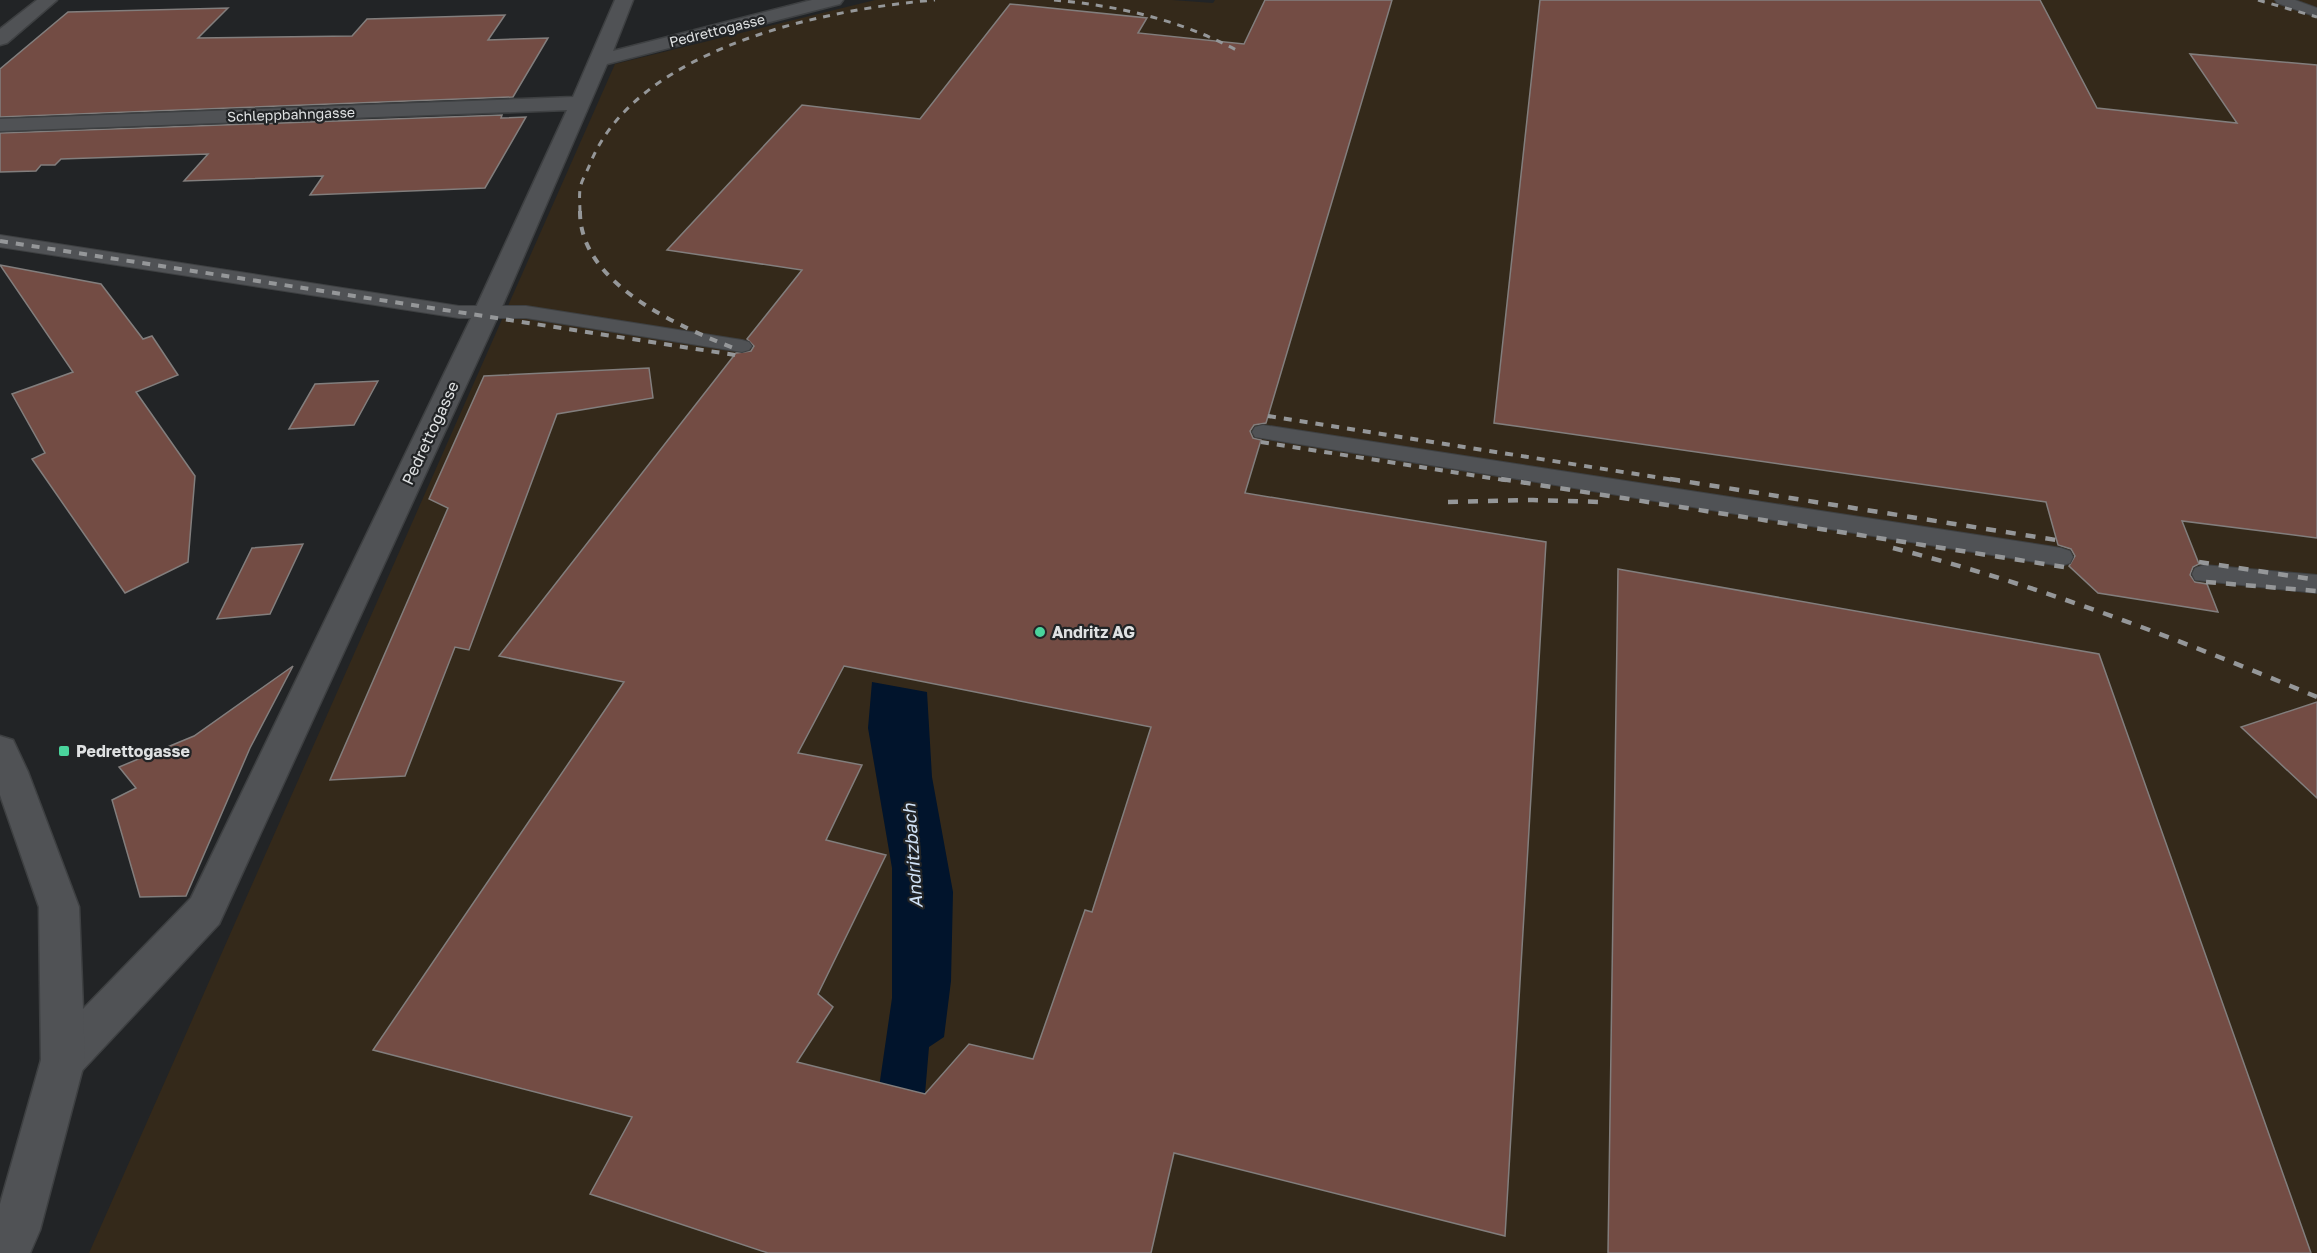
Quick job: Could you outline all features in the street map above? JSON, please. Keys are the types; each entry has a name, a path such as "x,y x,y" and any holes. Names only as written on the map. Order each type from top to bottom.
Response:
{"street":[{"path":"0,39 48,0"},
{"name":"Pedrettogasse","path":"63,1060 205,910 488,311 600,60 624,0"},
{"name":"Pedrettogasse","path":"600,60 834,0"},
{"name":"Schleppbahngasse","path":"0,125 581,103"},
{"path":"0,750 59,906 63,1060 16,1230 6,1253"}],"lane":[{"path":"2282,0 2317,13"},
{"path":"0,241 459,312 526,312 742,346"},
{"path":"1263,432 2061,557"},
{"path":"2204,574 2317,584"}],"shaded area":[{"name":"Andritz AG","path":"875,0 1172,0 1213,3 1215,0 2317,0 2317,1253 89,1253 615,64"}],"water":[{"name":"Andritzbach","path":"872,682 927,692 932,777 953,892 951,981 944,1037 929,1047 925,1094 855,1253 892,998 892,868 868,728"}],"building":[{"name":"Andritz AG","path":"1265,0 1392,0 1266,423 1254,425 1250,431 1253,438 1261,440 1245,493 1546,542 1505,1236 1174,1153 1151,1253 768,1253 590,1194 632,1117 373,1050 624,682 499,656 736,353 751,351 754,346 747,339 802,270 667,250 802,105 920,119 1010,4 1147,18 1138,33 1244,44","holes":["844,666 1151,727 1092,912 1085,910 1033,1059 969,1044 925,1094 797,1062 833,1007 818,994 886,855 826,840 862,765 798,753"]},
{"path":"1540,0 2040,0 2097,108 2237,123 2190,54 2317,65 2317,538 2182,521 2199,564 2193,567 2190,575 2195,582 2207,584 2218,612 2098,593 2069,566 2075,556 2071,549 2058,545 2046,502 1494,423"},
{"path":"228,8 198,38 352,36 367,19 505,15 488,40 548,38 513,97 0,117 0,69 68,12"},
{"path":"502,115 501,118 526,117 485,188 310,195 323,176 184,181 208,154 61,159 55,165 41,165 36,171 0,172 0,133"},
{"path":"0,265 101,284 143,339 152,336 178,375 136,392 195,476 188,562 125,593 32,459 45,453 12,394 73,372"},
{"path":"649,368 653,398 557,414 469,650 455,647 405,776 330,780 448,508 429,499 484,376"},
{"path":"378,381 354,425 289,429 315,384"},
{"path":"303,544 270,614 217,619 252,548"},
{"path":"1618,569 2099,654 2311,1253 1608,1253"},
{"path":"293,666 250,748 186,896 140,897 112,800 136,788 119,767 194,736"},
{"path":"2317,702 2317,798 2241,727"}],"railway":[{"path":"580,211 582,183 590,164 614,124 648,91 690,64 738,42 790,25 841,13 935,0"},
{"path":"1054,0 1103,6 1150,16 1195,31 1240,52"},
{"path":"2258,0 2317,17"},
{"path":"580,211 584,237 596,260 614,281 662,315 736,349"},
{"path":"0,241 735,355"},
{"path":"1268,416 1680,481"},
{"path":"1261,442 1510,481"},
{"path":"1501,479 2064,567"},
{"path":"1670,479 2056,540"},
{"path":"1448,502 1533,500 1601,502"},
{"path":"1893,548 2055,596 2213,654 2317,697"},
{"path":"2199,562 2317,580"},
{"path":"2206,582 2317,591"}],"place":[{"name":"Andritz AG","path":"1040,632"},
{"name":"Pedrettogasse","path":"64,751"}]}
